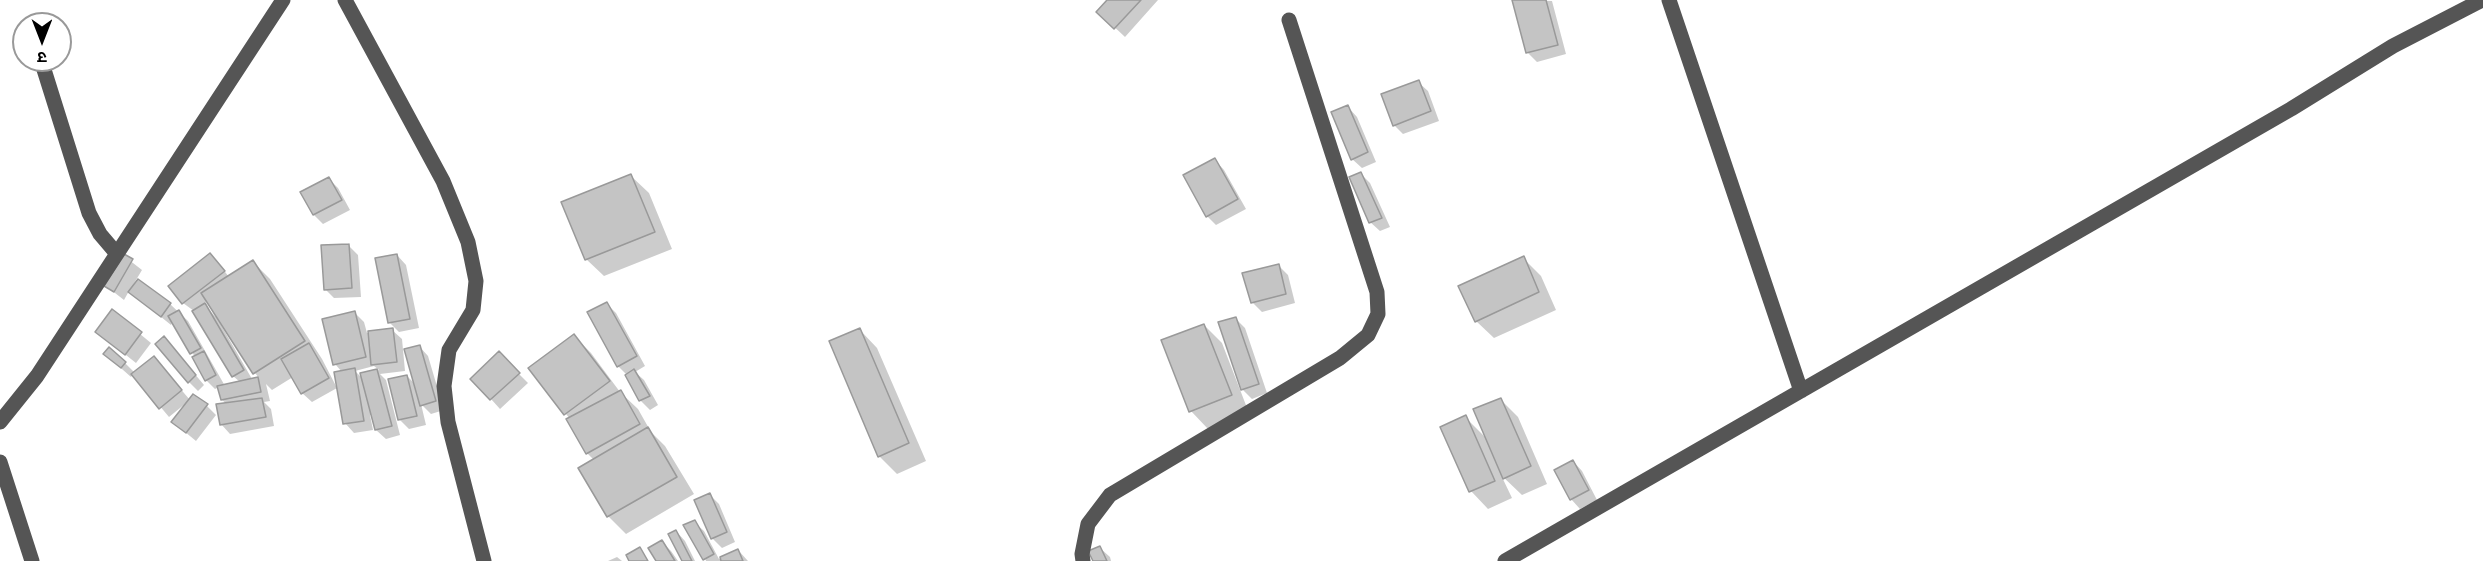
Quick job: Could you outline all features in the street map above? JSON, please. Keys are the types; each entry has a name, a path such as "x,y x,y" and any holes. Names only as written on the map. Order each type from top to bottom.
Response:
{"street":[{"path":"0,422 37,376 283,0"},
{"path":"345,0 443,181 468,242 476,281 473,310 449,350 444,386 448,422 484,561"},
{"path":"1670,0 1801,391"},
{"path":"1505,561 2291,110 2393,46 2482,0"},
{"path":"1083,561 1082,554 1088,524 1110,495 1340,358 1368,335 1378,314 1377,292 1289,20"},
{"path":"45,72 89,213 100,234 117,254"},
{"path":"0,462 32,561"}],"building":[{"path":"1107,0 1141,0 1114,29 1096,12"},
{"path":"1512,0 1546,0 1558,45 1526,53"},
{"path":"1419,80 1431,111 1393,126 1381,94"},
{"path":"1348,105 1368,152 1351,160 1331,112"},
{"path":"1215,158 1238,199 1206,217 1183,175"},
{"path":"1361,172 1382,218 1369,223 1349,177"},
{"path":"631,174 655,232 585,260 561,202"},
{"path":"329,177 342,200 313,215 300,192"},
{"path":"349,244 352,288 324,290 321,245"},
{"path":"210,253 225,271 182,304 168,286"},
{"path":"124,254 133,259 114,292 104,286"},
{"path":"397,254 410,319 388,323 375,258"},
{"path":"1524,256 1539,292 1475,322 1458,286"},
{"path":"253,260 305,341 253,374 201,293"},
{"path":"1279,264 1286,294 1251,303 1242,273"},
{"path":"138,279 171,303 161,317 128,292"},
{"path":"607,302 637,356 617,367 587,312"},
{"path":"205,303 244,370 232,377 192,311"},
{"path":"112,309 142,332 125,355 95,332"},
{"path":"179,310 201,348 190,354 168,316"},
{"path":"355,311 366,357 333,365 322,319"},
{"path":"1236,317 1259,384 1241,390 1218,322"},
{"path":"1204,324 1232,395 1189,412 1161,340"},
{"path":"393,328 397,362 371,365 368,331"},
{"path":"860,328 909,443 878,457 829,341"},
{"path":"574,334 610,381 564,415 528,368"},
{"path":"164,336 196,375 188,383 155,344"},
{"path":"309,343 329,378 301,394 281,359"},
{"path":"420,345 436,401 420,406 404,349"},
{"path":"109,347 126,362 121,368 103,354"},
{"path":"204,351 216,375 205,381 192,357"},
{"path":"499,351 520,373 490,400 470,379"},
{"path":"154,356 182,390 159,409 131,374"},
{"path":"355,368 364,421 343,424 334,372"},
{"path":"377,369 392,426 375,430 360,373"},
{"path":"634,369 650,396 639,401 625,375"},
{"path":"407,375 417,416 398,420 388,379"},
{"path":"258,377 261,392 221,400 217,386"},
{"path":"621,390 640,424 586,454 566,419"},
{"path":"193,394 208,404 186,433 171,422"},
{"path":"262,398 266,417 220,425 216,404"},
{"path":"1501,398 1531,466 1503,479 1473,409"},
{"path":"1466,415 1495,481 1469,492 1440,427"},
{"path":"648,427 677,477 607,517 578,468"},
{"path":"1573,460 1589,490 1570,500 1554,470"},
{"path":"710,493 727,532 711,539 694,500"},
{"path":"695,520 714,554 703,560 683,525"},
{"path":"676,530 692,561 682,561 668,534"},
{"path":"662,540 675,561 656,561 648,548"},
{"path":"1100,546 1107,561 1093,561 1088,551"},
{"path":"640,547 648,561 629,561 626,555"},
{"path":"738,549 743,561 721,561 720,557"}]}
